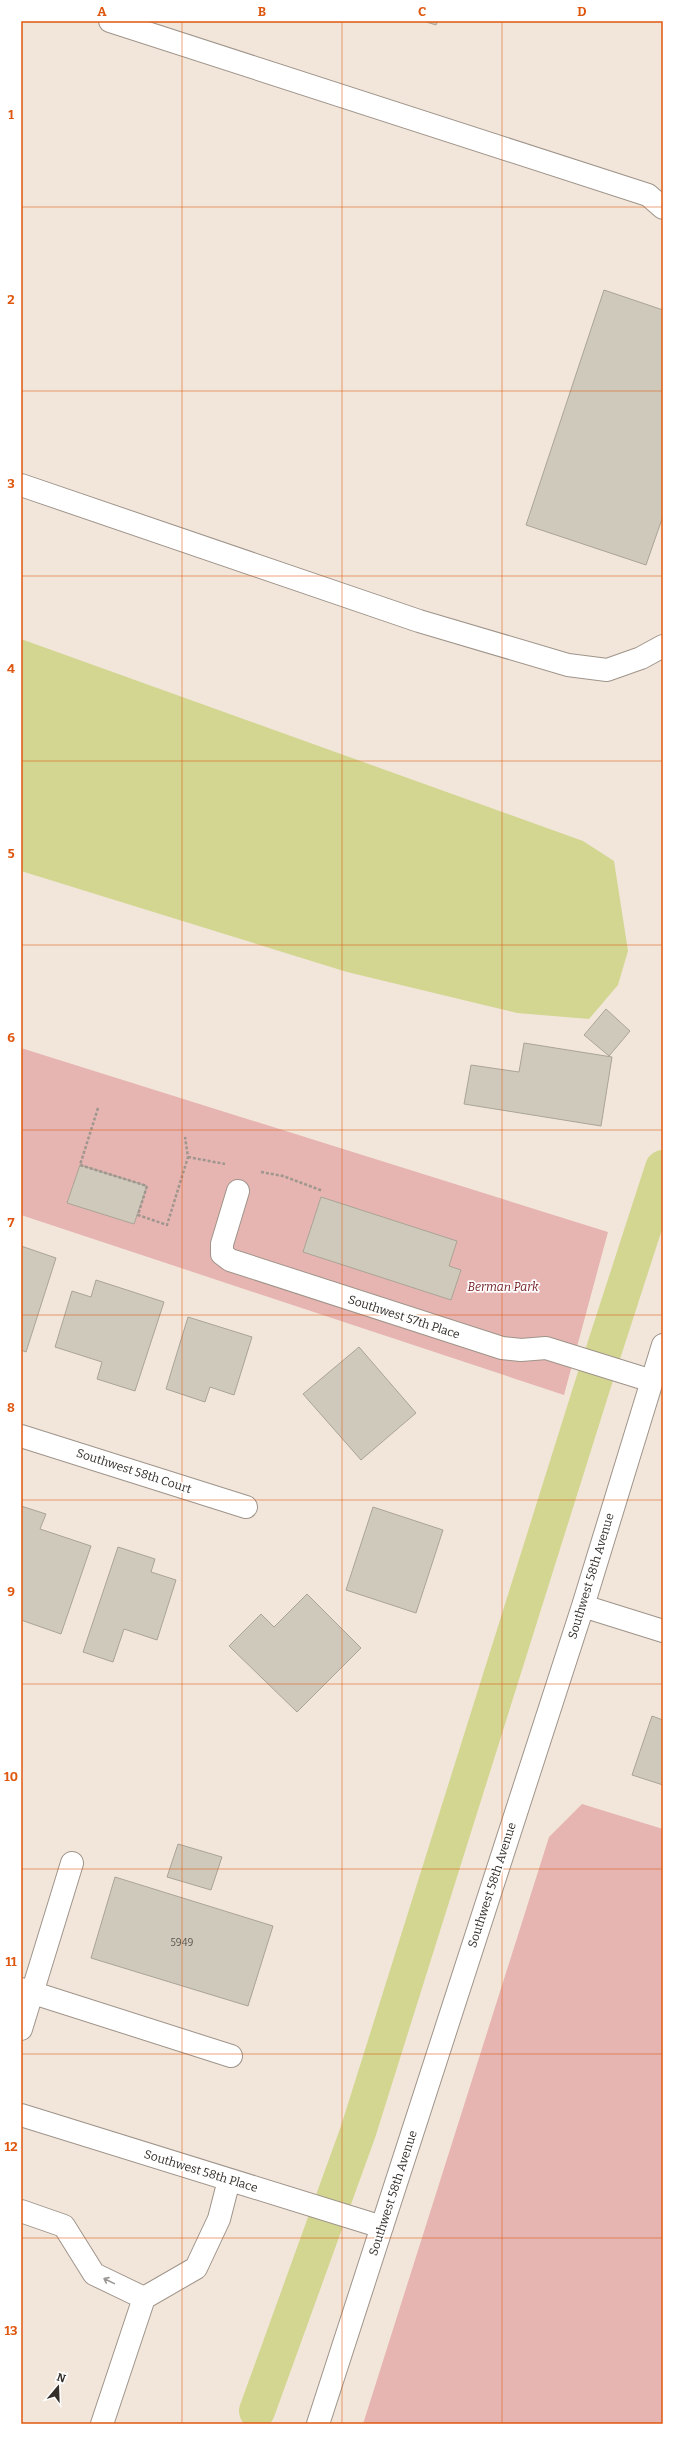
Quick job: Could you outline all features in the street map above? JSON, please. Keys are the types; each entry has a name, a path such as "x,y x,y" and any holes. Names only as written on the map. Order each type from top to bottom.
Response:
{"street":[{"path":"110,21 648,195 663,208"},
{"path":"21,485 419,621 568,666 607,670 641,658 663,646"},
{"name":"Southwest 57th Place","path":"238,1190 222,1244 222,1254 230,1260 502,1348 521,1350 546,1348 561,1351 644,1379"},
{"name":"Southwest 58th Avenue","path":"318,2424 582,1606 644,1379 663,1345"},
{"name":"Southwest 58th Court","path":"21,1436 246,1507"},
{"path":"582,1606 663,1631"},
{"path":"21,2029 27,1991 72,1863"},
{"path":"27,1991 231,2056"},
{"name":"Southwest 58th Place","path":"21,2115 382,2227"},
{"path":"102,2424 144,2298 196,2268 219,2219 229,2180"},
{"path":"21,2211 64,2226 94,2274 144,2298"}],"path":[{"path":"98,1108 80,1165 147,1186 138,1215 167,1225 188,1157 185,1137"}],"green space":[{"name":"Berman Park","path":"21,1048 608,1232 564,1395 21,1215"},
{"path":"582,1804 663,1829 663,2424 363,2424 549,1837"}],"shaded area":[{"path":"21,639 583,841 614,861 628,951 618,985 589,1019 517,1013 347,972 21,871"}],"building":[{"path":"423,21 438,21 436,25"},
{"path":"604,290 663,310 663,516 646,565 526,525"},
{"path":"606,1009 630,1031 609,1056 584,1035"},
{"path":"524,1043 612,1057 601,1126 464,1104 471,1065 519,1072"},
{"path":"80,1165 147,1186 134,1224 67,1203"},
{"path":"321,1197 457,1241 449,1266 461,1270 451,1300 303,1252"},
{"path":"21,1246 56,1258 26,1352 21,1350"},
{"path":"96,1280 164,1302 135,1391 97,1379 102,1362 55,1347 72,1291 91,1297"},
{"path":"188,1317 252,1337 234,1395 210,1387 205,1402 166,1389"},
{"path":"359,1347 416,1413 361,1460 303,1394"},
{"path":"21,1506 46,1514 40,1529 91,1546 61,1634 21,1620"},
{"path":"373,1507 443,1530 416,1613 346,1590"},
{"path":"118,1547 155,1559 151,1572 176,1580 157,1640 124,1629 113,1662 83,1652"},
{"path":"307,1594 361,1648 297,1712 229,1646 261,1614 274,1627"},
{"path":"652,1716 663,1720 663,1785 632,1775"},
{"path":"178,1844 222,1857 211,1890 167,1877"},
{"path":"115,1877 273,1926 248,2006 91,1958"}],"waterway":[{"path":"257,2411 358,2132 593,1384 663,1168"}]}
